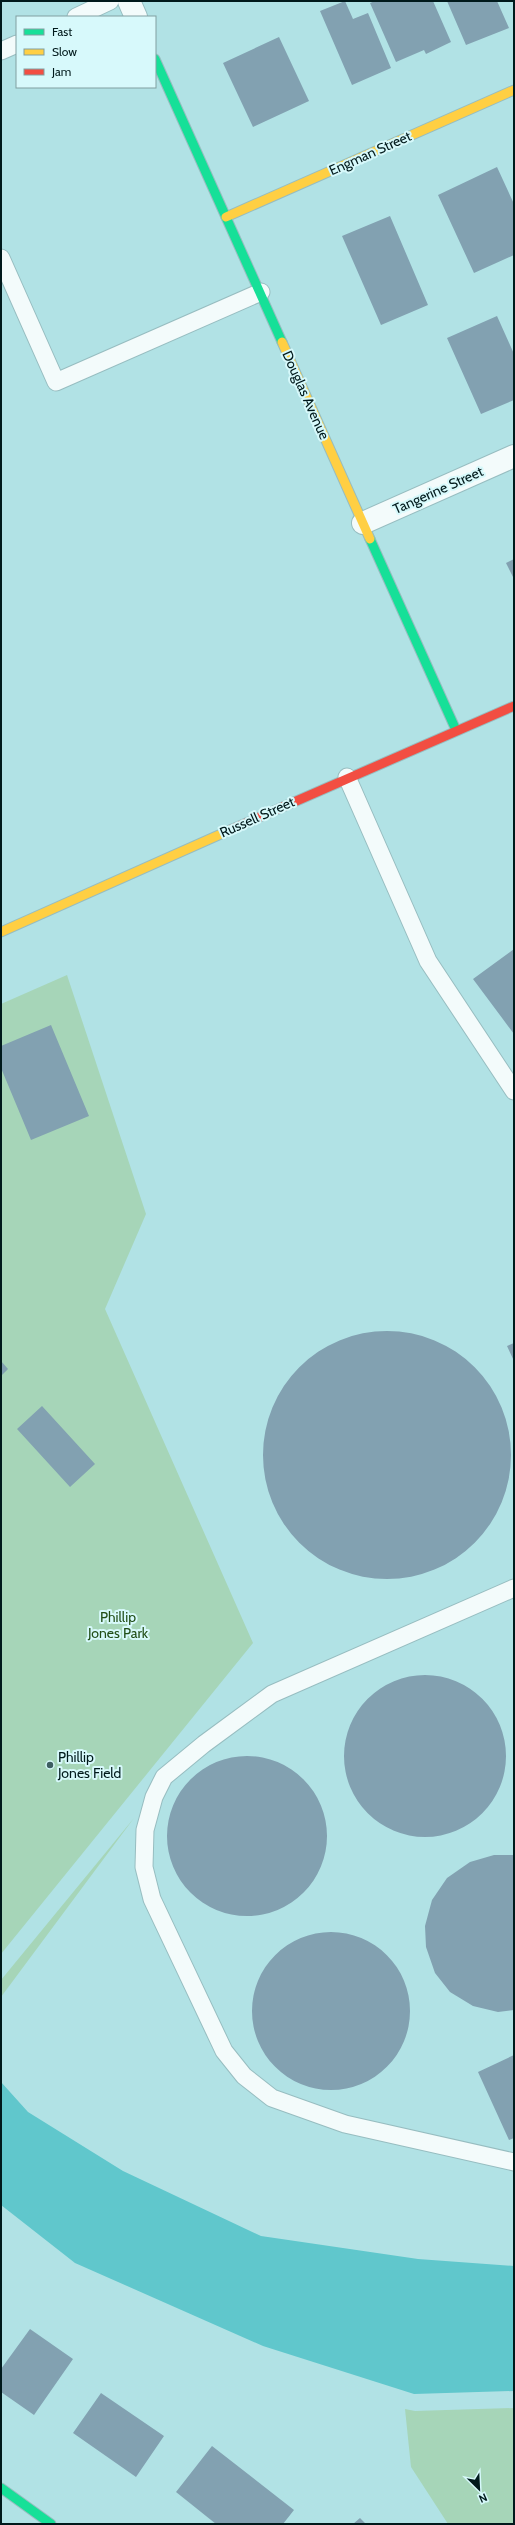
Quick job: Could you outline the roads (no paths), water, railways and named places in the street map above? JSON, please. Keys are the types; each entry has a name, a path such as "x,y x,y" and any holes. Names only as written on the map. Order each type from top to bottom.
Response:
{"street":[{"path":"128,1 136,16"},
{"name":"Douglas Avenue","path":"156,62 261,292 456,730"},
{"name":"Engman Street","path":"226,217 514,90"},
{"name":"Tangerine Street","path":"363,523 514,456"},
{"name":"Russell Street","path":"1,932 347,777 514,706"},
{"path":"1,2488 51,2524"}],"lane":[{"path":"78,16 110,1"},
{"path":"1,51 16,44"},
{"path":"1,258 56,382 261,292"},
{"path":"347,777 428,961 514,1092"},
{"path":"514,1588 272,1694 204,1744 164,1777 154,1797 145,1830 144,1867 152,1899 224,2051 249,2081 272,2098 345,2124 514,2162"}],"water":[{"path":"1,2082 28,2112 123,2171 261,2236 418,2259 514,2266 514,2391 414,2394 263,2346 75,2263 1,2205"}],"place":[{"name":"Phillip Jones Field","path":"50,1765"}],"park label":[{"name":"Phillip Jones Park","path":"118,1626"}]}
